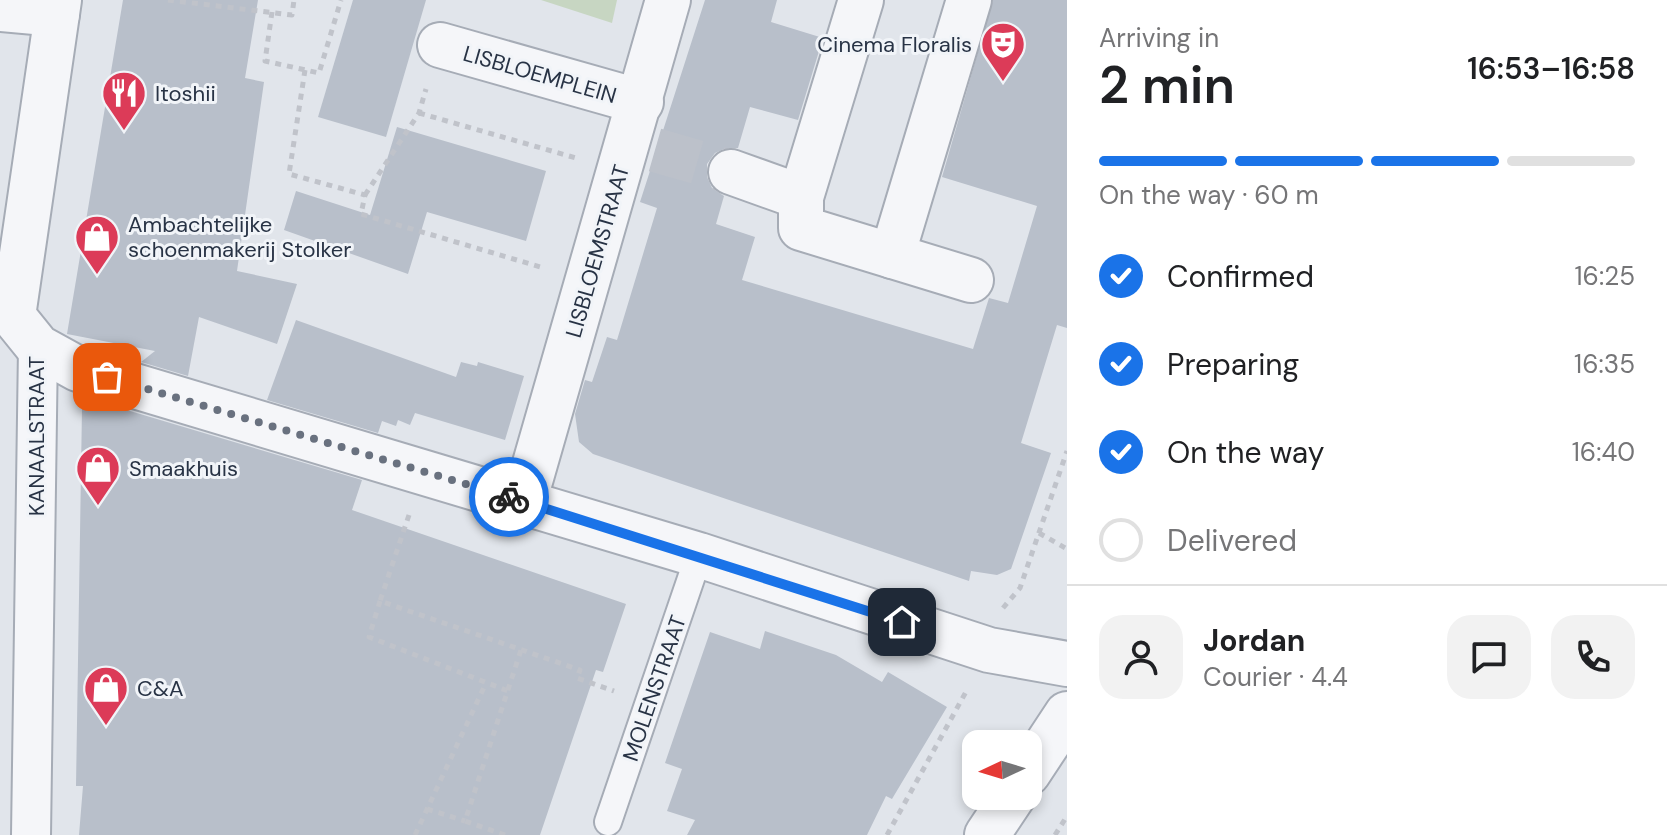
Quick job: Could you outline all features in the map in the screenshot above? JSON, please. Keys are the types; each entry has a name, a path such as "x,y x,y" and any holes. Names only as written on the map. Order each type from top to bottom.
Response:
{"street":[{"name":"LISBLOEMSTRAAT","path":"524,502 588,281 635,155 641,102 668,0"},
{"path":"861,0 801,197 801,228 971,280"},
{"path":"892,256 969,0"},
{"path":"0,9 58,7"},
{"name":"KANAALSTRAAT","path":"31,835 19,347 13,316 58,7"},
{"name":"LISBLOEMPLEIN","path":"440,45 641,102"},
{"path":"731,172 801,197"},
{"path":"19,347 78,369 424,470 699,555 989,650 1067,664"},
{"path":"1042,752 1067,714"},
{"path":"987,835 1004,810"}],"lane":[{"name":"MOLENSTRAAT","path":"608,822 699,555"}],"path":[{"path":"168,0 292,15 294,0"},
{"path":"272,12 265,61 319,73 341,0"},
{"path":"440,45 419,113 365,195 361,214 588,281"},
{"path":"305,70 289,174 365,195"},
{"path":"419,113 635,155"},
{"path":"424,470 369,637 508,691"},
{"path":"1039,533 1067,549"},
{"path":"380,601 580,670 577,678 649,703"},
{"path":"465,821 521,650"},
{"path":"415,835 486,683"},
{"path":"427,809 505,835"},
{"path":"1055,835 1067,816"}],"green space":[{"path":"541,0 617,0 612,23"}],"building":[{"path":"123,0 258,0 245,78 264,82 237,271 297,284 277,344 199,317 188,376 141,362 155,351 67,334"},
{"path":"353,0 426,0 386,137 318,117"},
{"path":"705,0 777,0 771,22 823,38 798,120 750,107 738,148 726,148 715,153 707,164 707,177 712,188 724,196 716,224 755,237 742,280 973,349 989,298 1008,303 1037,206 942,177 993,0 1067,0 1067,328 1057,325 1021,443 1051,453 1011,569 997,575 971,571 969,581 593,454 579,442 575,414 585,380 592,382 607,337 617,340 657,208 640,202"},
{"path":"397,127 546,171 526,241 427,212 408,274 284,230 296,191 370,215"},
{"path":"296,320 456,377 461,362 477,366 478,362 524,376 505,440 415,413 410,425 398,420 396,426 382,421 378,433 267,400"},
{"path":"93,400 362,480 352,510 626,604 603,672 596,670 540,835 79,835 83,786 76,786 82,408"},
{"path":"765,631 836,655 882,682 888,672 947,707 892,799 886,796 867,835 687,835 695,820 667,811 682,769 665,763 710,632 760,649"}],"tunnel":[{"path":"655,150 731,172"}],"way so far":[{"path":"107,377 509,497"}],"place":[{"name":"Cinema Floralis","path":"1003,83"},
{"name":"Itoshii","path":"124,132"},
{"name":"Ambachtelijke schoenmakerij Stolker","path":"97,276"},
{"name":"Smaakhuis","path":"98,507"},
{"name":"C&A","path":"106,727"}],"route":[{"path":"509,497 902,622"}]}
